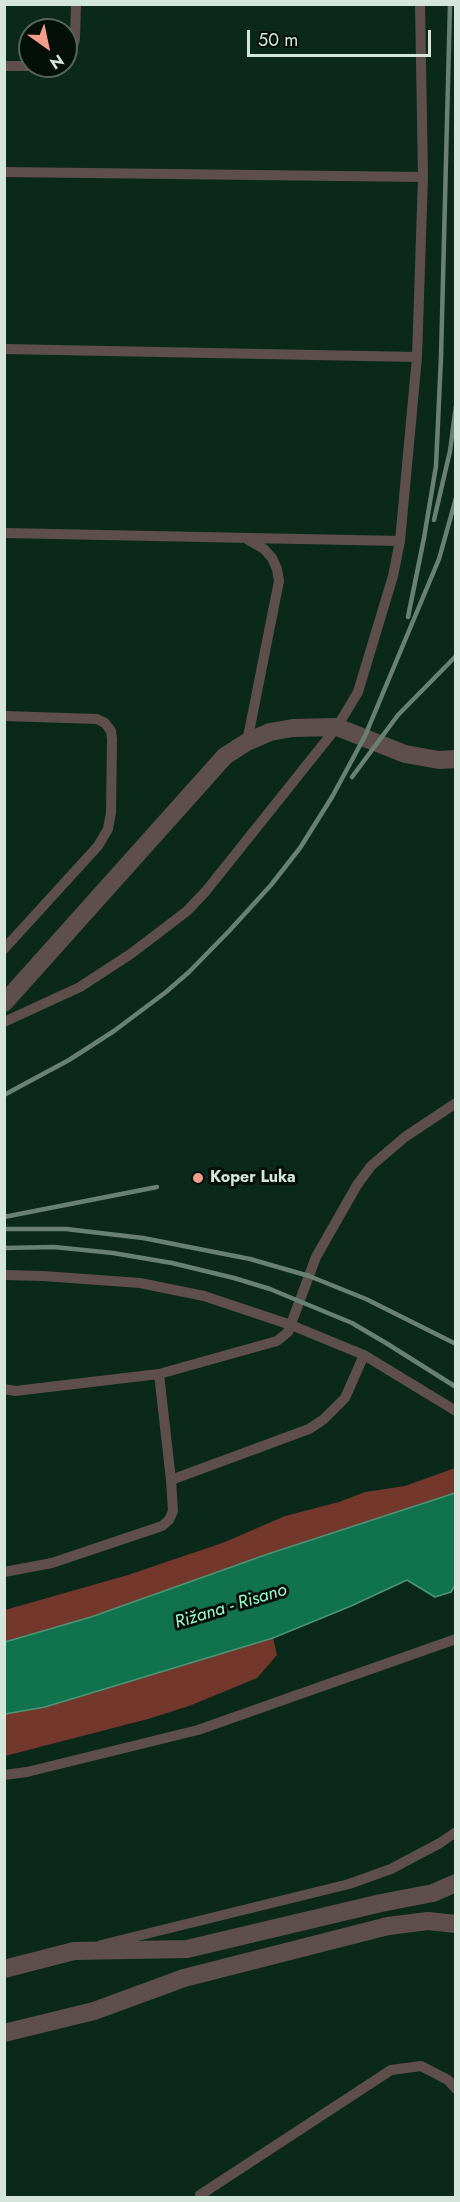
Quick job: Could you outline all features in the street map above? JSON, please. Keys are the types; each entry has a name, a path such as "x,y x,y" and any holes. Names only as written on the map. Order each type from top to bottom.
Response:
{"street":[{"path":"4,1003 209,773 225,756 247,742 270,732 293,728 338,727 405,754 439,760 456,759"},
{"path":"4,1969 74,1951 187,1949 433,1893 456,1883"},
{"path":"4,2032 94,2011 184,1978 388,1926 428,1921 456,1924"}],"lane":[{"path":"4,1022 80,987 132,953 187,911 206,891 338,727 358,692 393,576 400,541 417,357 423,177 420,4"},
{"path":"4,172 423,177"},
{"path":"4,349 417,357"},
{"path":"4,533 400,541"},
{"path":"242,538 254,542 272,558 277,568 279,581 247,742"},
{"path":"4,716 97,719 105,723 111,731 112,739 111,813 108,829 98,846 4,949"},
{"path":"4,1389 15,1391 159,1374 270,1345 283,1337 291,1325 316,1257 357,1185 371,1166 405,1137 456,1103"},
{"path":"4,1275 43,1275 140,1283 204,1296 291,1325 364,1355 456,1411"},
{"path":"171,1480 309,1429 337,1408 345,1398 364,1355"},
{"path":"4,1572 52,1563 162,1526 169,1520 173,1510 171,1480 159,1374"},
{"path":"4,1775 27,1772 198,1731 456,1639"},
{"path":"74,1951 349,1884 392,1869 456,1832"},
{"path":"200,2198 200,2195 391,2070 421,2066 448,2080 456,2089"}],"shaded area":[{"path":"455,1468 455,1494 268,1554 91,1617 5,1642 5,1610 128,1575 225,1542 285,1516 339,1502 365,1492 405,1486"},
{"path":"273,1638 277,1655 257,1678 189,1706 148,1719 5,1756 5,1714 45,1707"}],"water":[{"name":"Rižana - Risano","path":"455,1493 456,1584 451,1592 435,1597 407,1580 273,1638 45,1707 5,1714 5,1642 91,1617 268,1554"}],"railway":[{"path":"408,617 436,466 450,4"},
{"path":"434,520 450,451 456,406"},
{"path":"4,1095 69,1060 114,1031 166,992 230,930 271,885 300,848 332,797 365,736 439,559 456,498"},
{"path":"352,777 398,715 456,656"},
{"path":"4,1217 157,1187"},
{"path":"4,1229 66,1229 143,1238 250,1259 309,1276 366,1299 456,1344"},
{"path":"4,1248 54,1247 113,1253 172,1263 270,1289 352,1323 456,1387"}],"place":[{"name":"Koper Luka","path":"198,1178"}]}
